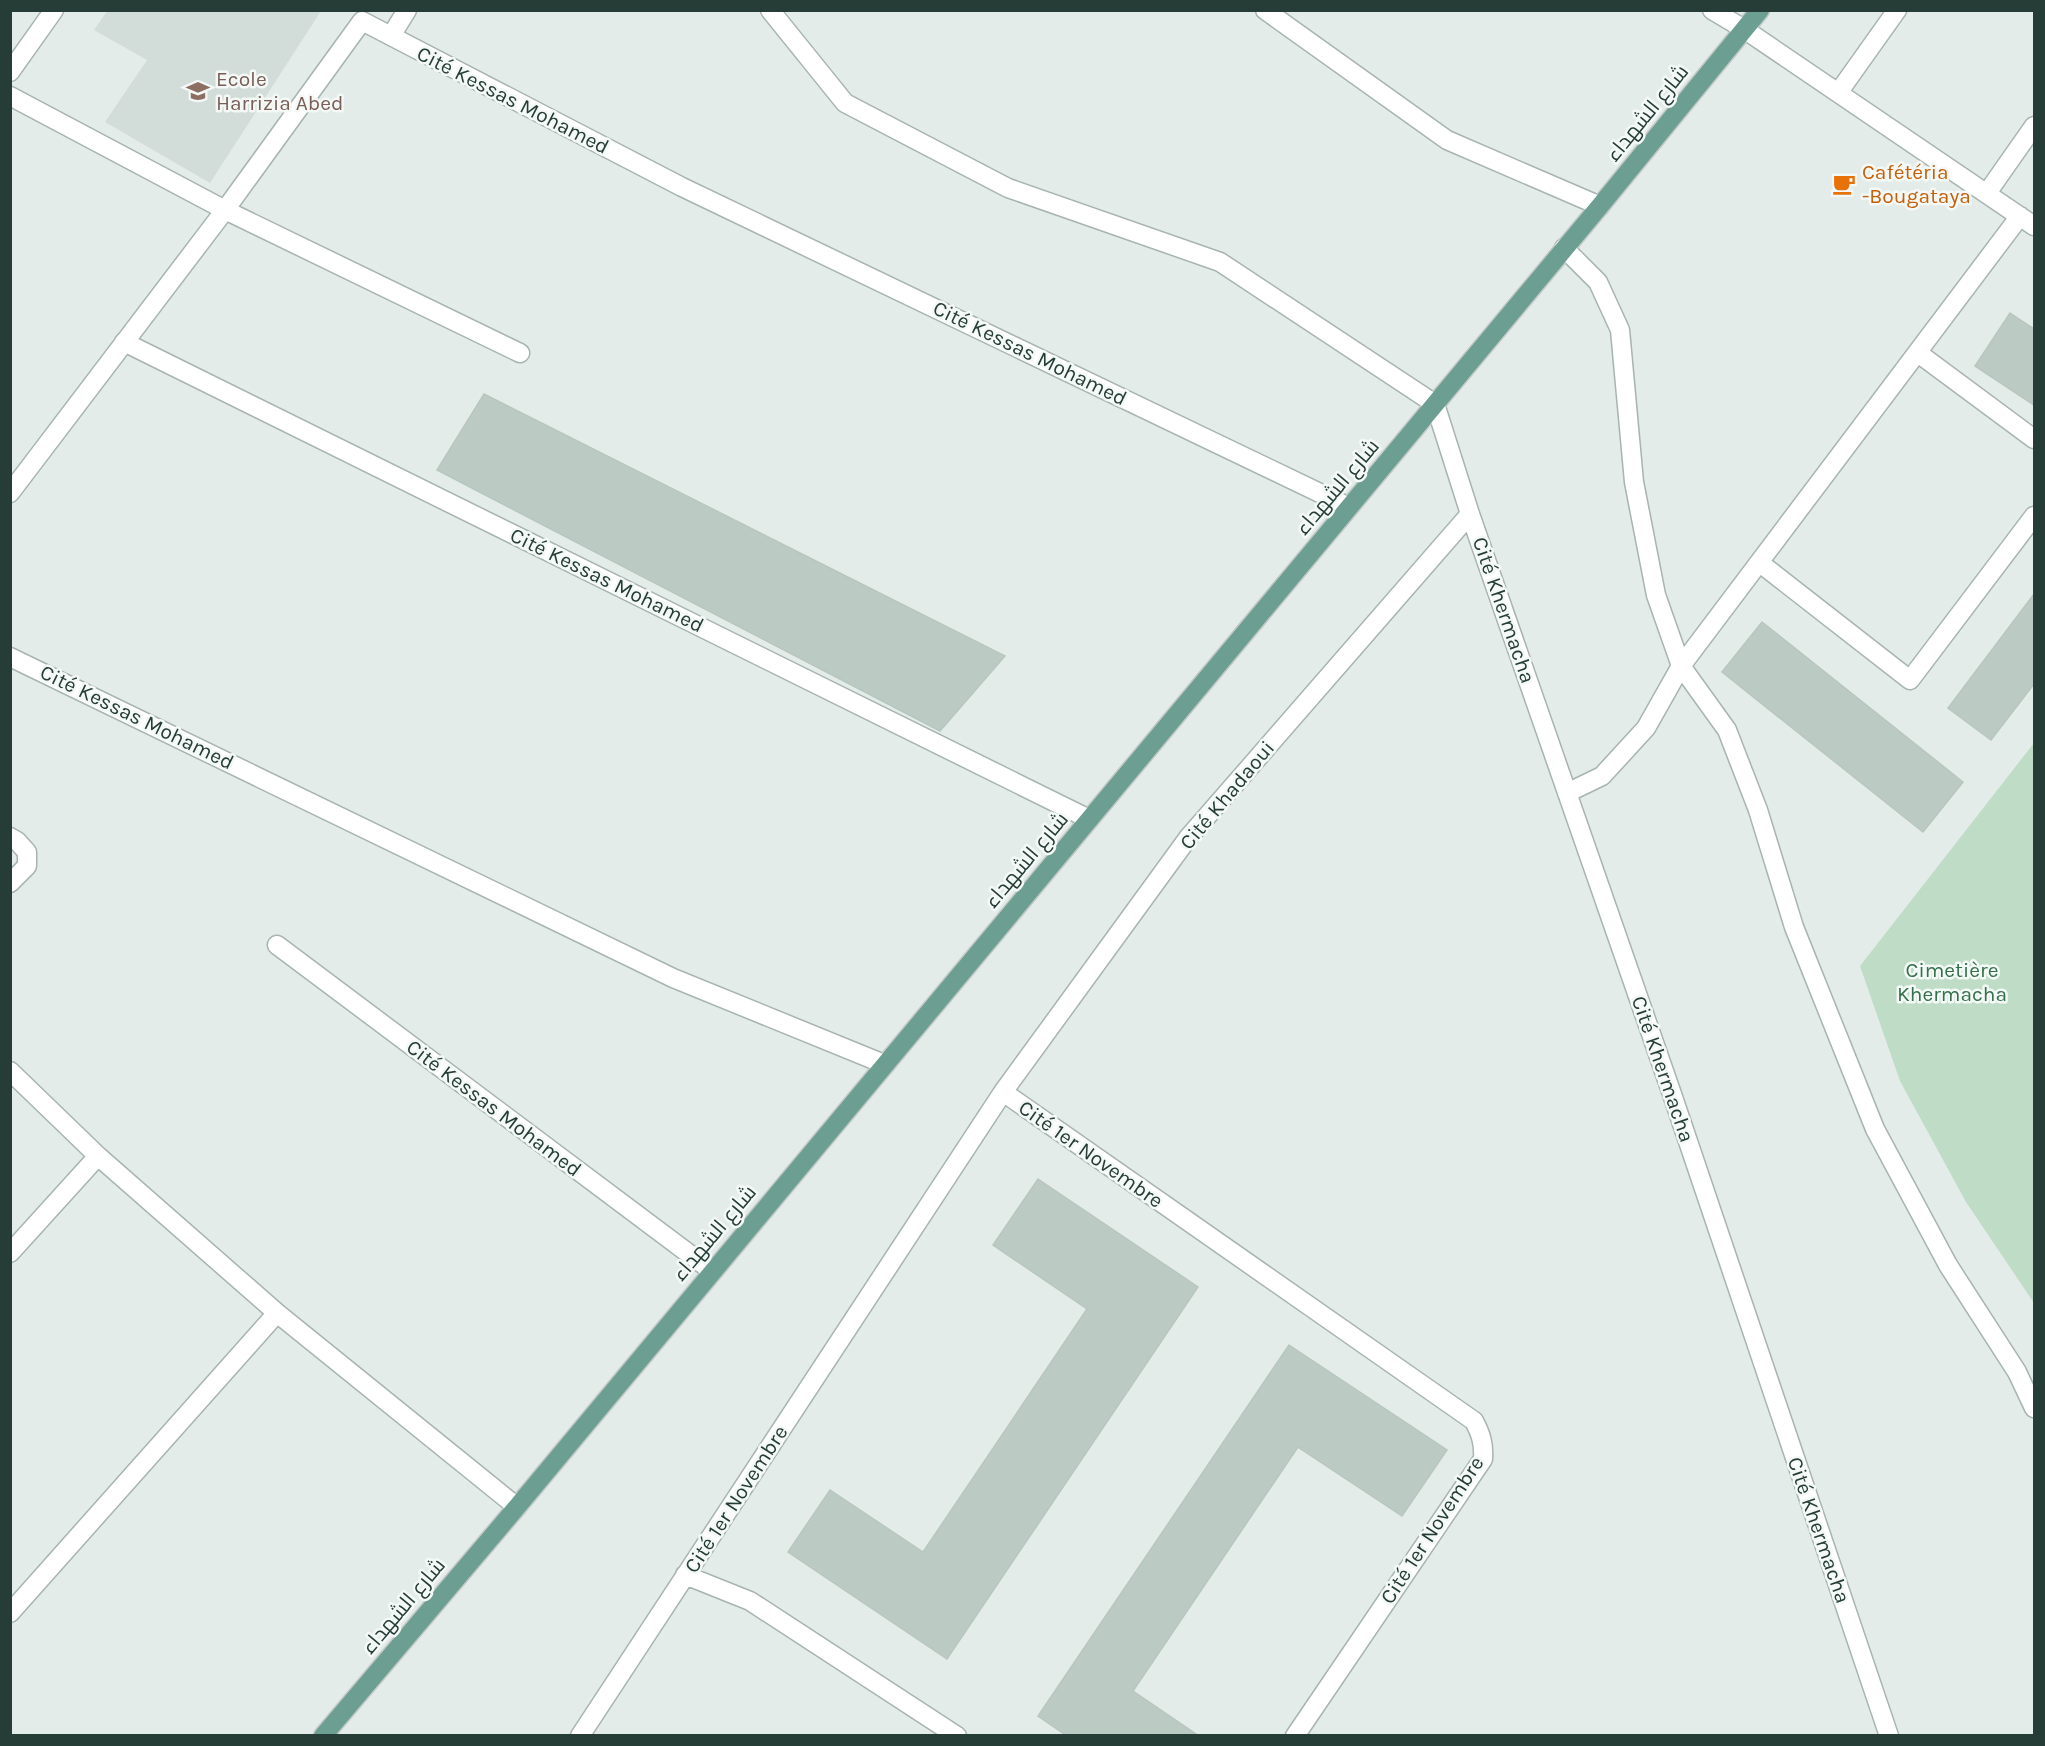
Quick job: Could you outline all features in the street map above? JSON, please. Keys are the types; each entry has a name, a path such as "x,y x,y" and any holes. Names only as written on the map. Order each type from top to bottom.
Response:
{"main road":[{"name":"شارع الشهداء","path":"323,1736 517,1507 1600,206 1760,10"}],"street":[{"path":"10,72 54,10"},
{"name":"Cité Kessas Mohamed","path":"391,36 407,10"},
{"path":"770,10 844,103 1008,188 1220,262 1435,404"},
{"path":"1264,10 1447,140 1600,206"},
{"path":"1567,793 1602,776 1646,728 1682,666 1760,562 1918,353 2027,221 1712,10"},
{"path":"1838,93 1898,10"},
{"name":"Cité Kessas Mohamed","path":"10,493 225,210 362,21 682,187 1349,507"},
{"path":"10,96 225,210 520,353"},
{"path":"1986,193 2034,126"},
{"path":"1564,248 1598,282 1620,330 1634,482 1656,595 1682,666 1727,730 1758,810 1794,927 1875,1129 1948,1265 2017,1372 2034,1408"},
{"name":"Cité Kessas Mohamed","path":"124,342 1089,819"},
{"path":"1918,353 2034,439"},
{"name":"Cité Khermacha","path":"1435,404 1470,514 1676,1106 1889,1736"},
{"name":"Cité Khadaoui","path":"1003,1092 1188,838 1470,514"},
{"path":"1760,562 1910,680 2034,516"},
{"name":"Cité Kessas Mohamed","path":"10,657 673,978 884,1064"},
{"path":"10,837 27,852 27,866 10,883"},
{"name":"Cité Kessas Mohamed","path":"277,945 712,1271"},
{"path":"10,1071 98,1156 277,1313 517,1507"},
{"name":"Cité 1er Novembre","path":"580,1736 1003,1092 1474,1421 1479,1430 1483,1459 1295,1736"},
{"path":"10,1253 98,1156"},
{"path":"10,1613 277,1313"},
{"path":"685,1575 750,1601 957,1736"}],"shaded area":[{"name":"Ecole Harrizia Abed","path":"107,11 321,11 210,183 105,122 147,60 94,30"}],"green space":[{"name":"Cimetière Khermacha","path":"2034,743 2034,1303 1966,1202 1900,1081 1860,966"}],"building":[{"path":"2010,313 2034,329 2034,405 1975,366"},
{"path":"484,394 1005,656 940,731 437,470"},
{"path":"2034,594 2034,684 1991,740 1948,708"},
{"path":"1762,622 1963,782 1923,832 1722,672"},
{"path":"1038,1179 1198,1287 947,1659 788,1552 830,1490 923,1552 1087,1309 993,1245"},
{"path":"1289,1345 1447,1450 1402,1516 1298,1447 1133,1691 1199,1736 1067,1736 1038,1716"}],"place":[{"name":"Ecole Harrizia Abed","path":"198,91"},
{"name":"Cafétéria -Bougataya","path":"1844,184"}]}
